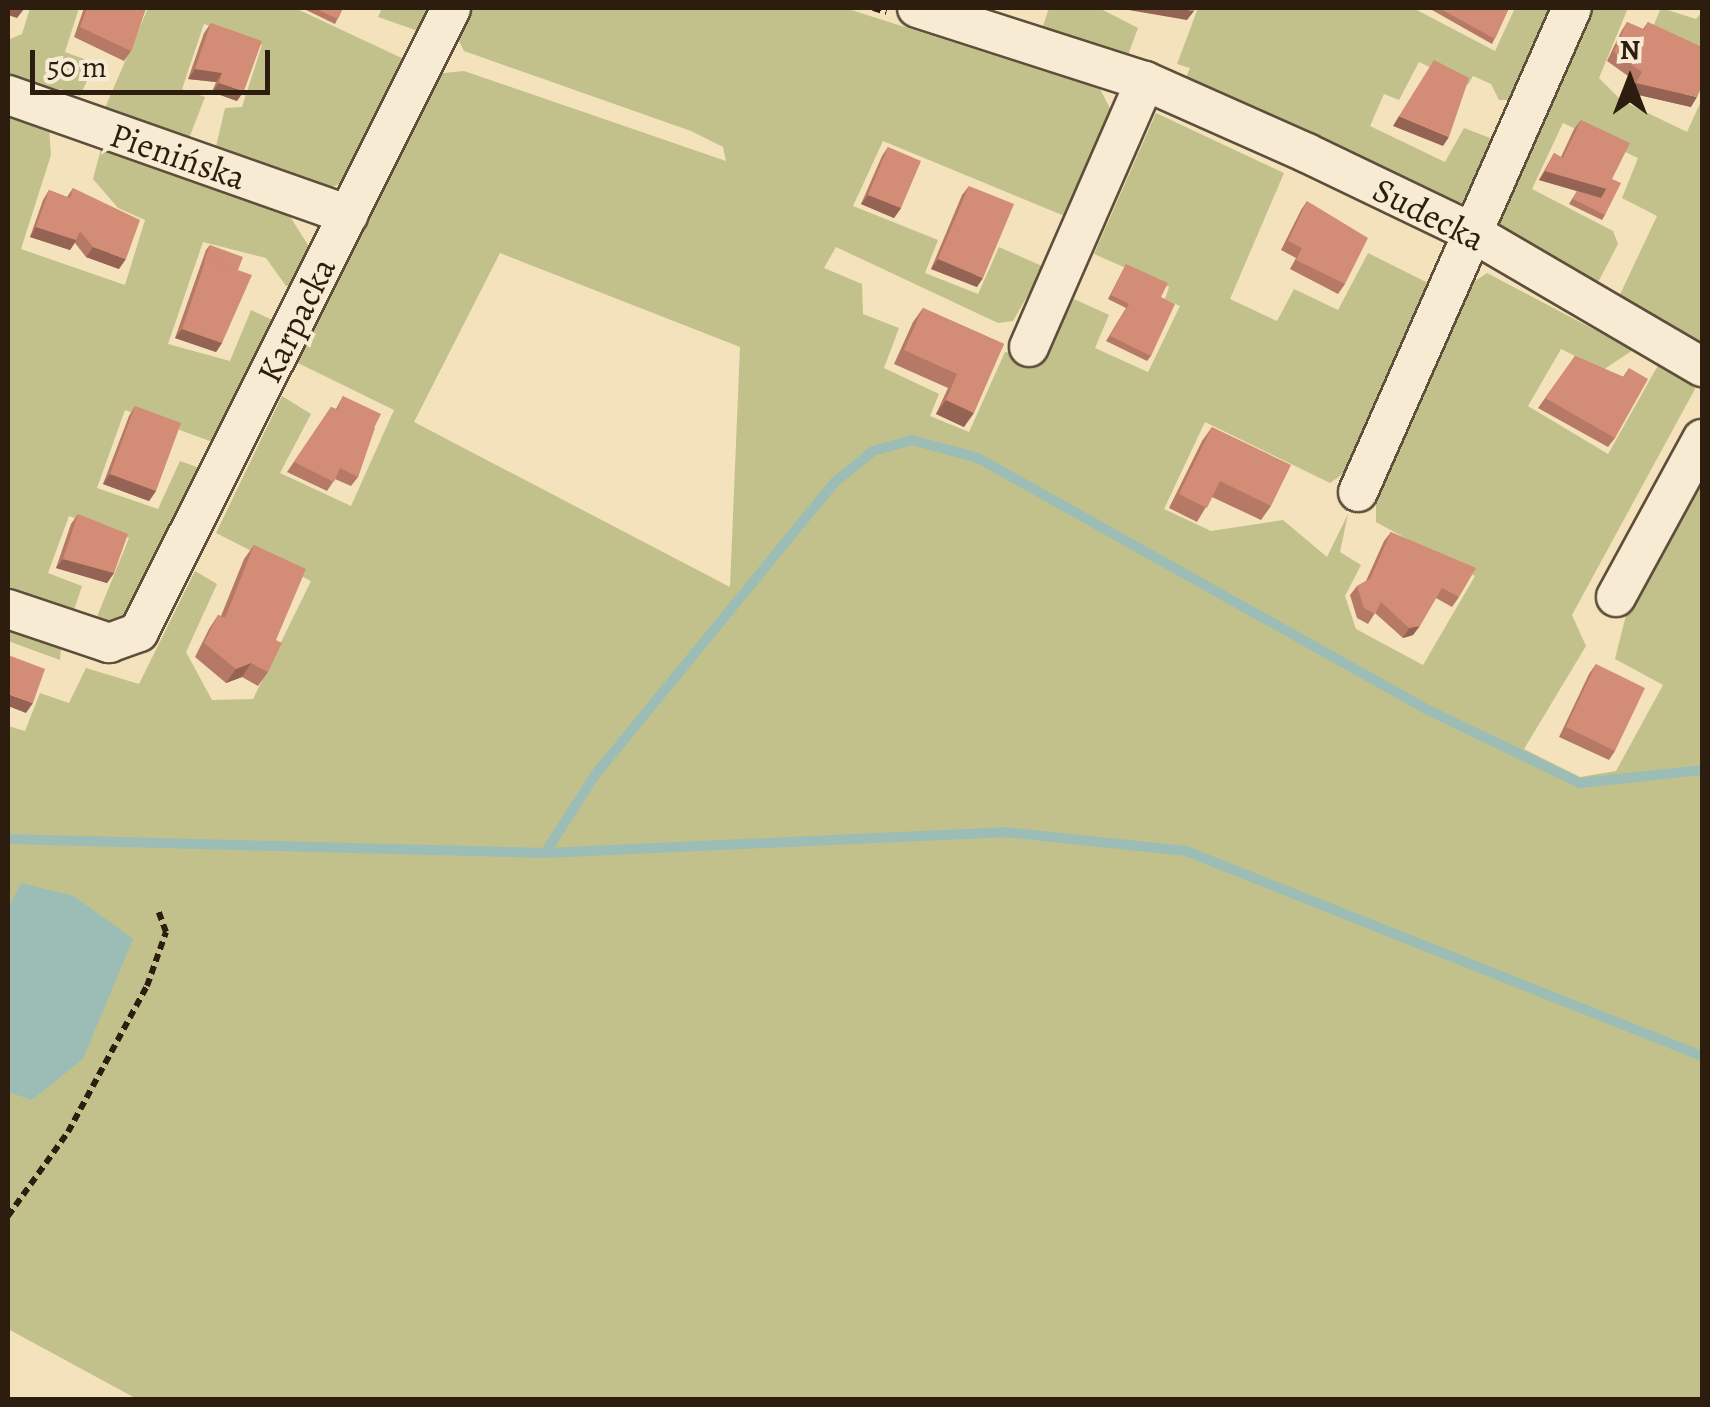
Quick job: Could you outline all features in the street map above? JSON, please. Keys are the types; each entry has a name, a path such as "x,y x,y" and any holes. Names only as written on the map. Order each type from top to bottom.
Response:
{"street":[{"name":"Karpacka","path":"8,610 109,644 139,632 452,8"},
{"name":"Sudecka","path":"917,8 1145,81 1471,232 1702,367"},
{"path":"1358,492 1572,8"},
{"path":"1029,347 1145,81"},
{"name":"Pienińska","path":"8,95 349,215"},
{"path":"1616,596 1702,440"}],"path":[{"path":"8,1216 68,1132 146,986 166,932 158,910"}],"shaded area":[{"path":"30,8 79,8 65,52 95,63 80,96 60,89 55,99 8,82 8,40 22,34"},
{"path":"148,8 295,8 408,61 345,181 329,189 214,155 225,108 242,107 262,45 204,24 182,89 205,97 186,146 102,115"},
{"path":"382,8 433,8 421,32 378,17"},
{"path":"465,8 845,8 1100,89 1114,116 1067,217 883,141 853,206 938,240 925,273 978,294 999,247 1044,267 1013,321 998,323 836,247 824,268 862,284 863,314 899,328 884,368 939,394 930,416 969,432 1005,352 1045,358 1074,299 1109,315 1095,348 1148,372 1180,306 1165,299 1169,287 1094,254 1156,113 1284,173 1230,299 1277,321 1294,289 1338,310 1368,253 1434,286 1354,466 1330,483 1205,422 1164,509 1211,531 1283,520 1327,557 1348,514 1340,552 1361,565 1345,596 1356,629 1423,665 1475,576 1376,522 1376,494 1461,291 1487,273 1633,350 1603,370 1561,349 1528,406 1608,454 1660,362 1690,382 1695,389 1572,615 1586,646 1524,749 1580,777 1616,771 1663,685 1615,659 1626,615 1702,455 1702,1399 137,1399 8,1329 8,726 25,731 40,693 69,703 86,668 139,684 195,571 217,584 186,652 212,700 253,699 311,581 216,533 282,396 311,414 280,473 351,506 394,410 296,362 433,74 464,71 726,161 723,147 691,131 464,51 457,37","holes":["500,253 740,347 730,587 414,422"]},
{"path":"1049,8 1099,8 1138,28 1125,63 1041,32"},
{"path":"1198,8 1413,8 1495,51 1515,8 1560,8 1518,100 1499,100 1491,84 1473,76 1468,85 1419,62 1399,100 1384,94 1370,126 1445,162 1464,128 1498,141 1467,200 1454,205 1184,82 1190,68 1177,64"},
{"path":"1589,8 1628,8 1599,78 1621,100 1687,132 1702,99 1702,349 1616,303 1657,216 1622,198 1638,158 1563,123 1532,189 1613,231 1618,244 1594,290 1497,226"},
{"path":"1661,8 1696,19 1702,12 1702,53 1652,29"},
{"path":"8,113 49,128 51,155 21,249 125,285 145,220 118,208 93,179 102,145 288,213 311,250 298,284 286,286 266,258 203,242 168,344 230,361 251,310 281,324 218,444 125,410 97,488 158,509 180,461 208,471 140,610 110,626 94,624 129,538 69,516 48,573 82,586 71,619 8,595"},
{"path":"8,627 61,646 60,660 8,641"}],"water":[{"path":"21,883 74,896 133,939 83,1059 32,1100 8,1092 8,909"}],"building":[{"path":"87,8 146,8 131,51 80,27"},
{"path":"314,8 343,8 338,19"},
{"path":"1439,8 1509,8 1495,39"},
{"path":"1627,22 1644,30 1648,22 1702,47 1702,86 1697,97 1636,83 1642,72 1614,52"},
{"path":"211,23 262,41 244,91 219,83 222,73 195,69"},
{"path":"1434,60 1469,78 1449,137 1399,116"},
{"path":"1581,120 1630,143 1607,189 1545,171 1554,153 1563,158"},
{"path":"888,147 921,161 901,208 868,195"},
{"path":"1612,179 1621,183 1605,215 1573,199 1577,191 1601,198"},
{"path":"969,186 1014,204 983,278 938,259"},
{"path":"73,188 140,220 126,259 93,247 80,231 76,240 36,227 49,190 70,198"},
{"path":"1307,201 1368,238 1345,284 1296,260 1302,248 1288,241"},
{"path":"210,245 243,257 238,270 206,259 203,264"},
{"path":"206,259 252,275 222,343 182,329"},
{"path":"1126,264 1168,283 1161,297 1175,304 1151,356 1110,336 1129,304 1111,295"},
{"path":"923,308 1004,344 974,413 946,400 957,374 904,350"},
{"path":"1575,356 1624,377 1629,368 1648,379 1615,438 1545,398"},
{"path":"343,396 381,414 374,428 337,410"},
{"path":"135,406 181,423 156,491 110,474"},
{"path":"331,407 375,428 358,477 340,468 334,482 294,462"},
{"path":"1212,427 1291,465 1271,506 1220,481 1207,508 1179,494"},
{"path":"78,514 128,534 114,573 63,559"},
{"path":"1391,532 1476,568 1459,597 1442,588 1420,626 1409,628 1381,602 1375,614 1364,608 1357,586 1370,579"},
{"path":"254,545 306,569 276,640 282,643 268,672 251,663 236,669 204,643 218,615 225,618"},
{"path":"8,655 45,669 33,703 8,694"},
{"path":"1596,664 1645,688 1615,751 1566,727"}],"waterway":[{"path":"545,853 595,775 835,482 873,451 912,440 978,458 1426,709 1580,783 1702,770"},
{"path":"8,839 545,853 1005,832 1186,851 1702,1056"}]}
